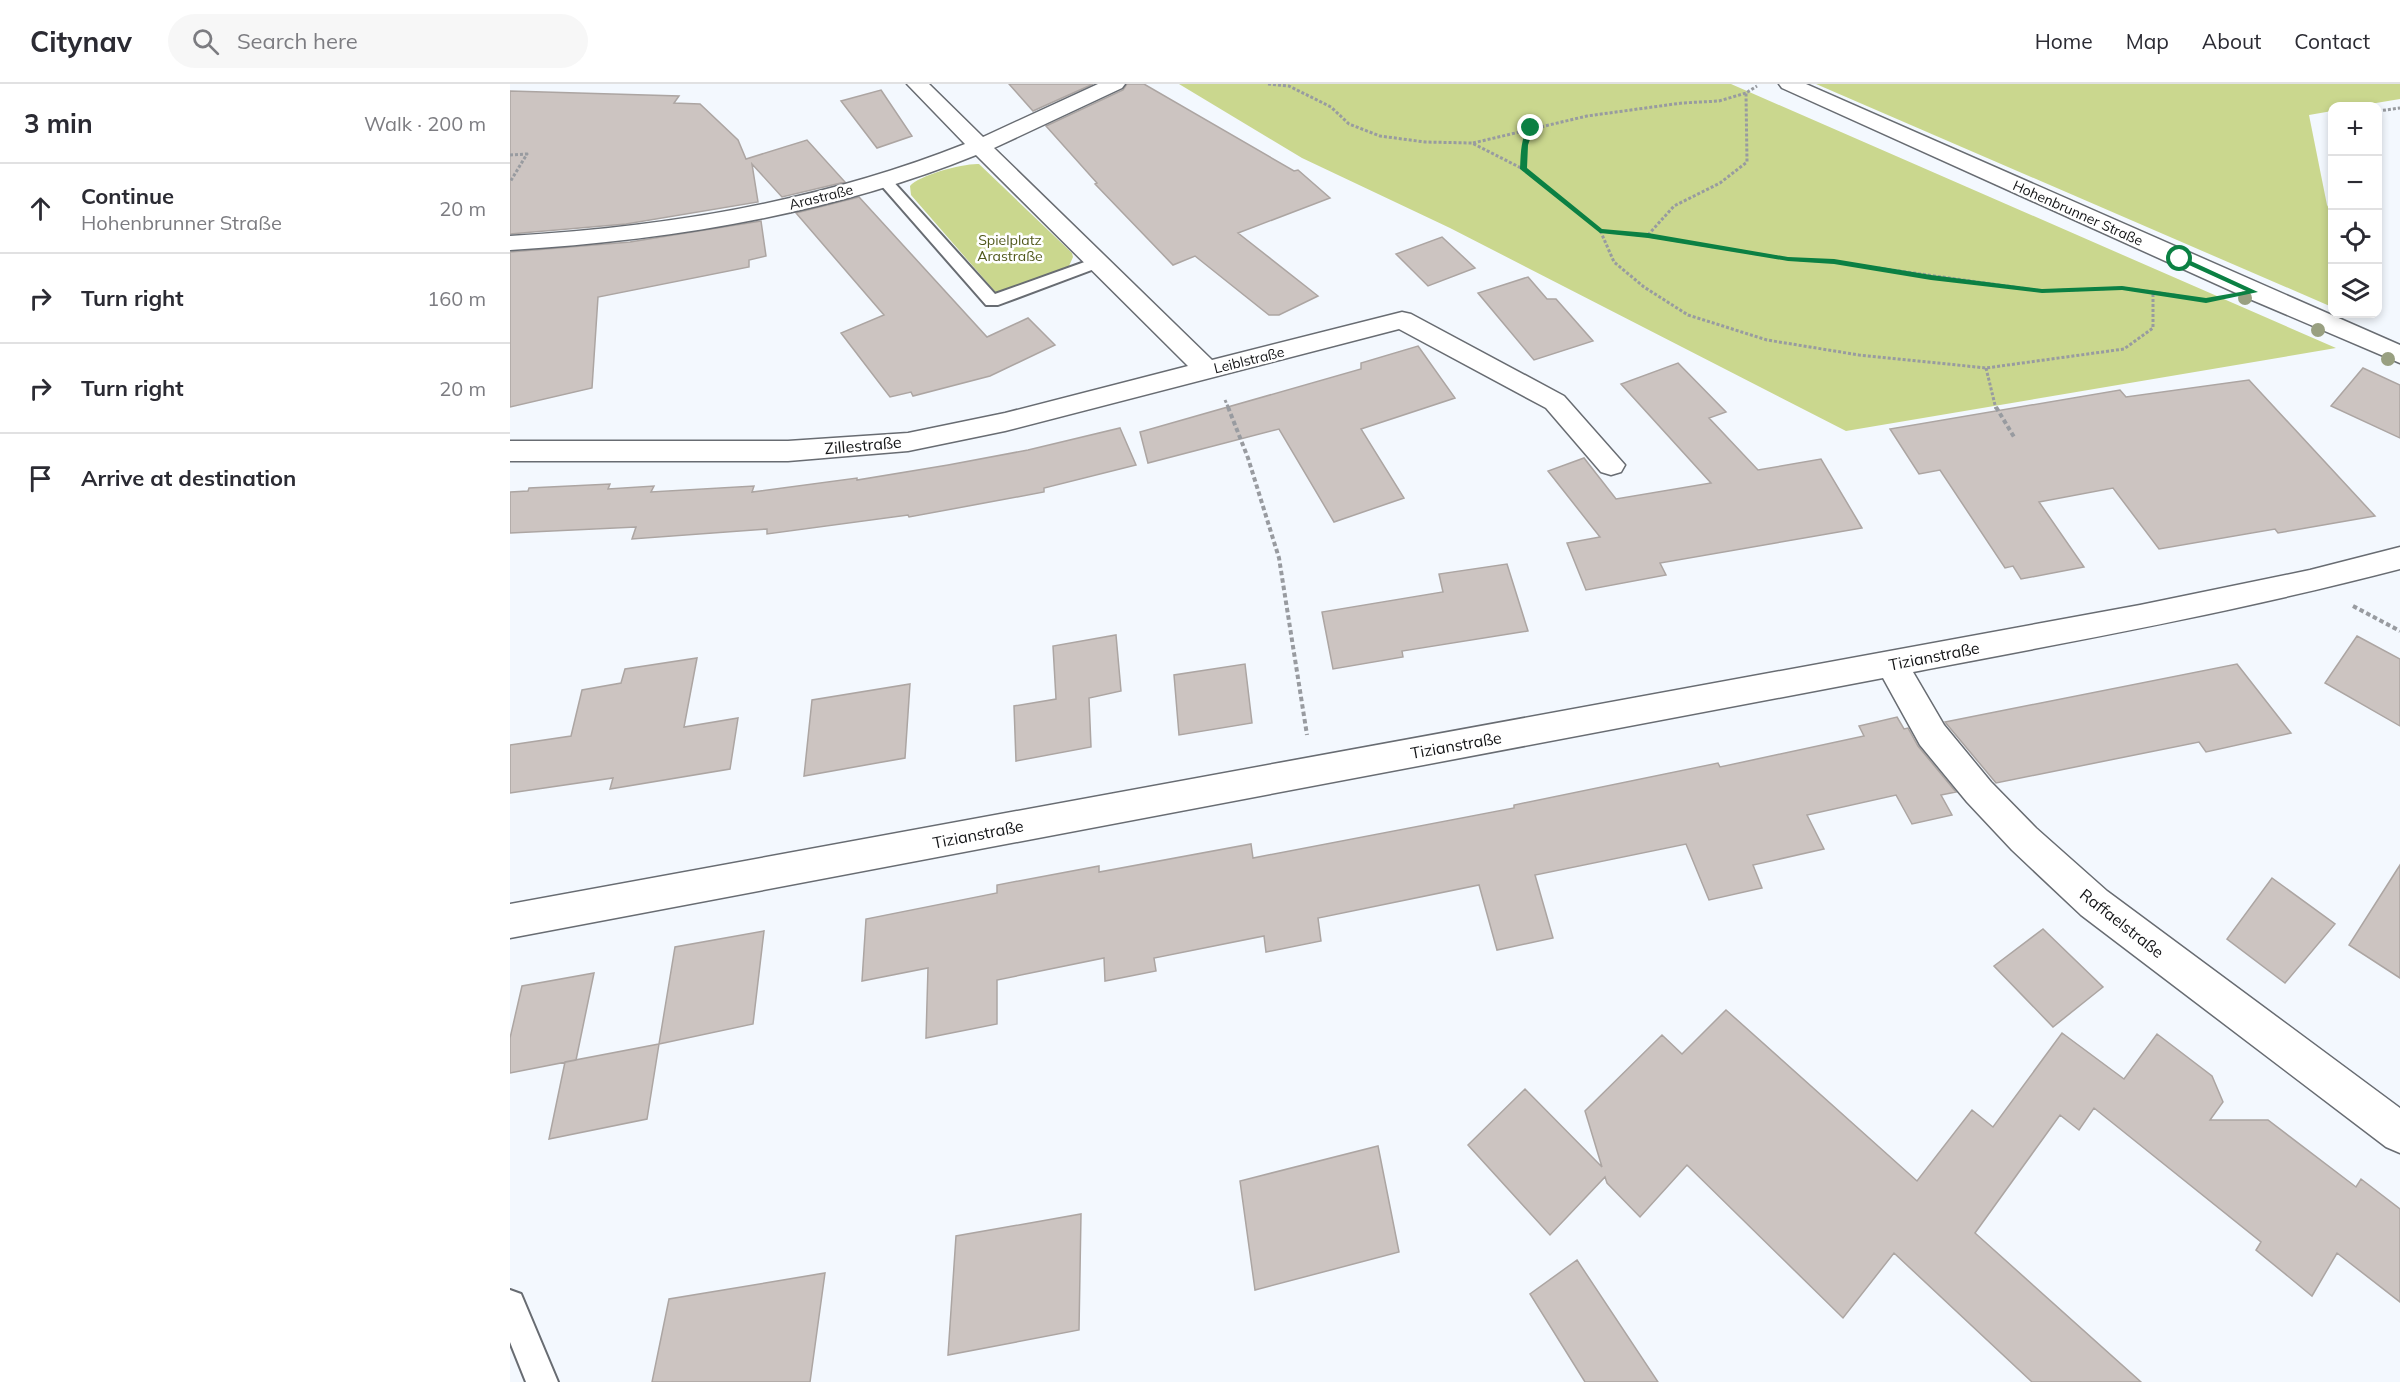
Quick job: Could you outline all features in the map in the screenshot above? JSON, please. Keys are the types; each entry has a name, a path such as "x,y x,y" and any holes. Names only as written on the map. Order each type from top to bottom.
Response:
{"street":[{"name":"Leiblstraße","path":"917,84 982,145 1208,371 1402,320 1555,402 1611,465"},
{"name":"Arastraße","path":"510,243 622,234 699,223 778,208 885,181 982,145 1115,84"},
{"name":"Hohenbrunner Straße","path":"1790,84 2400,355"},
{"name":"Zillestraße","path":"510,451 788,451 908,442 1005,422 1208,371"},
{"name":"Tizianstraße","path":"510,921 1892,664 2218,601 2400,558"},
{"name":"Raffaelstraße","path":"1892,664 1932,735 1978,792 2024,839 2094,903 2400,1133"}],"lane":[{"path":"885,181 992,301 1099,262"},
{"path":"510,1305 542,1382"}],"path":[{"path":"1268,84 1289,86 1331,107 1349,124 1380,136 1425,142 1472,143 1502,138 1531,128 1587,116 1682,103 1719,101 1751,90"},
{"path":"1648,236 1674,206 1720,183 1746,162 1746,93"},
{"path":"2382,110 2400,108"},
{"path":"1523,169 1525,145 1531,128"},
{"path":"1472,143 1523,169 1600,231 1614,262 1644,287 1688,315 1767,340 1859,355 1986,368 2124,349 2153,328 2153,292"},
{"path":"510,155 527,154 510,182"},
{"path":"1600,231 1648,236 1788,259 1834,262 1898,273 2042,291 2122,288 2185,297"},
{"path":"1986,368 1996,409 2014,436"},
{"path":"1208,371 1223,396 1248,458 1279,558 1313,771"},
{"path":"2359,609 2400,631"}],"green space":[{"path":"1179,84 1731,84 2336,348 1846,431 1450,228 1302,158"},
{"path":"1816,84 2400,84 2400,99 2382,102 2328,102 2328,112 2309,115 2328,207 2328,305"},
{"name":"Spielplatz Arastraße","path":"979,164 1072,253 1073,257 1069,266 998,295 911,195 910,186 922,178 953,168"}],"building":[{"path":"1009,84 1093,84 1033,111"},
{"path":"1127,84 1144,84 1294,171 1298,170 1330,198 1238,233 1318,296 1279,315 1269,315 1195,256 1173,265 1095,184 1097,183 1046,126 1123,90"},
{"path":"881,90 912,136 877,148 841,101"},
{"path":"510,91 679,96 674,103 700,104 738,140 746,159 807,140 845,182 782,197 752,164 758,202 626,224 510,234"},
{"path":"859,197 987,337 1028,318 1055,345 990,376 913,396 911,392 890,397 841,333 884,315 796,213"},
{"path":"761,221 766,256 749,260 749,267 598,297 592,388 510,407 510,252 630,242"},
{"path":"1442,237 1475,268 1428,286 1396,254"},
{"path":"1528,277 1547,299 1556,299 1593,341 1534,360 1478,293"},
{"path":"1418,346 1455,398 1361,429 1404,498 1334,522 1279,429 1148,463 1140,432 1361,369 1361,363"},
{"path":"1678,363 1726,412 1709,418 1758,470 1821,459 1862,528 1660,563 1666,575 1586,590 1567,543 1600,537 1548,471 1584,458 1616,499 1711,483 1621,384"},
{"path":"2363,368 2400,385 2400,438 2331,406"},
{"path":"2249,380 2375,516 2278,533 2275,529 2159,549 2113,488 2039,502 2084,567 2021,579 2013,566 2005,568 1940,470 1919,474 1890,429 2120,390 2126,397"},
{"path":"1120,428 1136,465 1044,488 1044,492 909,517 908,515 767,534 767,529 632,539 636,527 510,533 510,492 528,491 529,488 610,484 608,489 654,486 651,492 754,486 752,492 857,478 857,480 948,465 1028,450"},
{"path":"1507,564 1528,631 1402,651 1403,657 1333,669 1322,612 1443,592 1439,574"},
{"path":"1116,635 1121,691 1089,698 1091,747 1016,761 1014,706 1056,699 1053,646"},
{"path":"2357,636 2400,659 2400,726 2325,683"},
{"path":"697,658 684,727 738,718 730,769 610,789 613,778 510,793 510,745 571,736 582,690 621,683 625,669"},
{"path":"1245,664 1252,723 1179,735 1174,675"},
{"path":"2237,664 2291,733 2206,752 2199,742 1996,783 1945,722"},
{"path":"910,684 905,758 804,776 812,700"},
{"path":"1897,717 1904,729 1908,728 1918,746 1956,792 1941,795 1952,815 1912,824 1896,795 1807,815 1824,849 1753,865 1762,888 1709,900 1686,844 1535,875 1553,938 1497,950 1479,885 1318,918 1321,941 1266,952 1264,936 1154,958 1156,971 1105,981 1104,958 997,980 997,1024 926,1038 928,968 862,981 866,919 997,893 997,885 1099,866 1099,872 1251,844 1253,858 1514,808 1514,805 1718,763 1720,767 1864,736 1859,726"},
{"path":"2400,865 2400,978 2349,945"},
{"path":"2272,878 2335,924 2285,983 2227,939"},
{"path":"2043,929 2103,987 2053,1027 1994,966"},
{"path":"764,931 753,1024 659,1044 675,947"},
{"path":"594,973 576,1060 510,1073 510,1038 522,986"},
{"path":"1726,1010 1917,1181 1972,1110 1993,1127 2062,1033 2124,1079 2157,1034 2212,1076 2223,1102 2210,1120 2268,1120 2356,1187 2361,1179 2400,1209 2400,1302 2337,1253 2312,1296 2256,1250 2261,1242 2094,1108 2079,1130 2060,1115 1975,1233 2141,1382 2032,1382 1894,1253 1843,1318 1687,1165 1640,1217 1607,1183 1605,1177 1550,1235 1468,1145 1525,1089 1602,1167 1585,1111 1662,1035 1682,1054"},
{"path":"659,1044 647,1119 549,1139 565,1062"},
{"path":"1378,1146 1399,1252 1255,1290 1240,1181"},
{"path":"1081,1214 1079,1330 948,1355 956,1236"},
{"path":"1577,1260 1658,1382 1585,1382 1530,1294"},
{"path":"825,1273 810,1382 652,1382 669,1299"}],"route":[{"path":"1531,128 1525,145 1523,169 1600,231 1648,236 1788,259 1834,262 2042,291 2122,288 2206,301 2254,292 2180,259"}]}
